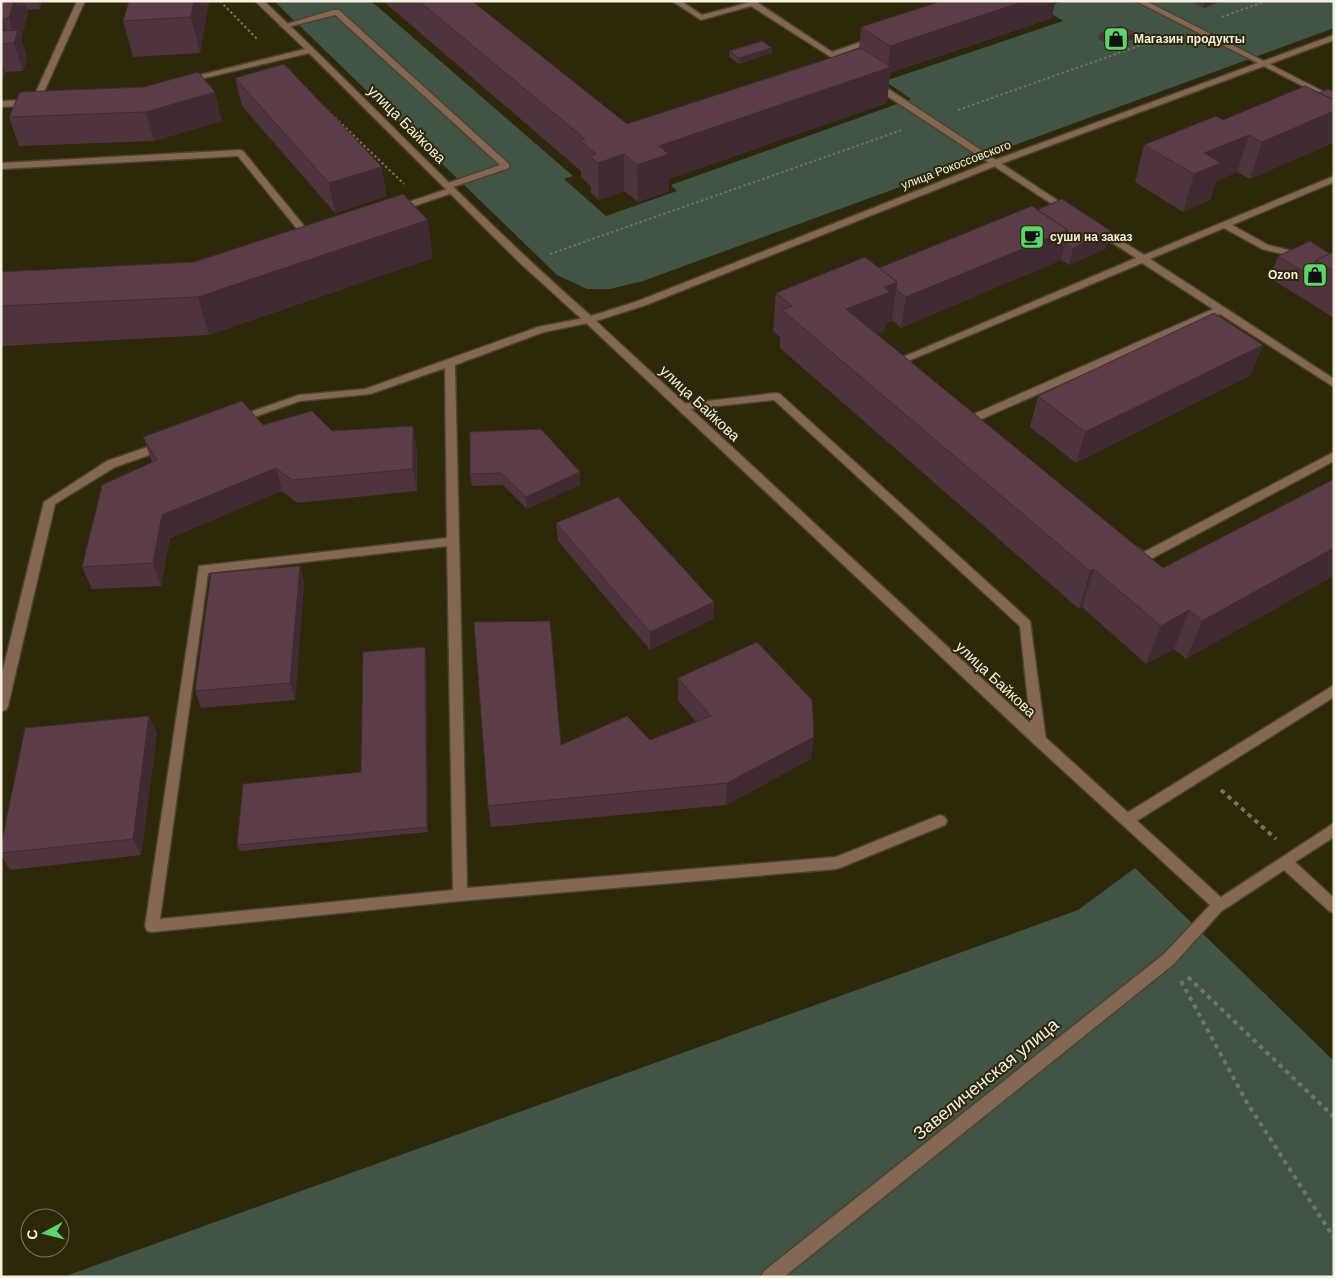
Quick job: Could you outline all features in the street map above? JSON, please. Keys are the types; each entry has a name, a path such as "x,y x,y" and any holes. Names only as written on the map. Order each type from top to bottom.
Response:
{"street":[{"path":"35,103 81,1"},
{"name":"улица Байкова","path":"259,1 311,50 524,262 589,320 1039,740 1220,906"},
{"path":"676,1 702,18 755,2 857,71 847,74"},
{"path":"1140,1 1334,100"},
{"path":"284,26 336,12 506,166 384,214"},
{"path":"831,55 885,37"},
{"name":"улица Рокоссовского","path":"224,425 299,398 366,392 450,364 542,329 589,320 642,303 995,163 1334,37"},
{"path":"175,84 311,50"},
{"path":"865,77 1334,384"},
{"path":"1,104 45,102"},
{"path":"1,166 240,153 310,239"},
{"path":"916,372 901,360 1334,179"},
{"path":"1225,225 1265,247 1326,262 1334,266"},
{"path":"959,408 977,422 1220,310"},
{"path":"450,364 460,895"},
{"path":"681,407 776,396 1026,624 1039,740"},
{"path":"1,706 50,502 111,464 176,441"},
{"path":"1128,545 1143,558 1334,456"},
{"path":"453,542 203,568 152,926 460,895 837,863 940,821"},
{"path":"1127,820 1334,690"},
{"name":"Завеличенская улица","path":"770,1277 1169,959 1220,906 1334,829"},
{"path":"1290,859 1334,906"}],"path":[{"path":"220,1 275,58"},
{"path":"524,262 590,241 1266,1"},
{"path":"324,106 421,201"},
{"path":"1202,773 1290,859"},
{"path":"1169,959 1334,1118"},
{"path":"1169,959 1246,1101 1334,1238"}],"green space":[{"path":"274,1 371,1 573,176 564,179 606,216 677,191 671,185 911,99 885,81 1063,21 1042,8 1063,1 1334,1 1334,28 643,281 610,289 587,289 557,275"},
{"path":"1135,868 1334,1061 1334,1277 63,1277 1078,910"}],"building":[{"path":"1,1 14,1 9,18 3,19 1,23"},
{"path":"129,1 194,1 191,17 123,21"},
{"path":"419,1 472,1 627,124 861,48 891,67 659,146 669,154 637,165 624,154 598,163 590,156 596,154 579,140 585,139"},
{"path":"942,1 1025,1 890,46 861,27"},
{"path":"1120,26 1135,33 1114,41 1100,34"},
{"path":"18,30 14,43 1,44 1,31"},
{"path":"762,41 772,48 739,58 729,51"},
{"path":"284,64 382,167 329,183 235,78"},
{"path":"198,72 215,92 146,112 9,117 20,92 144,87"},
{"path":"1305,86 1334,100 1334,111 1262,142 1249,135 1204,153 1221,163 1194,174 1144,145 1216,116 1223,120"},
{"path":"1328,89 1334,92 1334,100 1319,93"},
{"path":"403,194 428,220 198,297 1,306 1,272 194,262"},
{"path":"1062,199 1111,231 1073,248 1065,243 1068,230 1037,210"},
{"path":"1032,206 1068,230 906,297 896,290 897,282 879,268"},
{"path":"1310,241 1330,254 1316,260 1310,276 1278,256"},
{"path":"1334,252 1334,271 1316,260"},
{"path":"865,257 897,282 884,287 890,292 846,309 1163,568 1334,479 1334,548 1202,621 1189,610 1161,626 1094,569 1090,571 782,310 792,306 776,293"},
{"path":"1214,313 1263,345 1085,432 1038,396"},
{"path":"242,401 263,425 312,411 332,431 413,426 413,469 292,480 276,468 162,515 153,563 82,567 102,485 157,460 143,437"},
{"path":"541,429 580,472 526,497 501,473 470,474 470,432"},
{"path":"618,497 714,602 650,632 556,523"},
{"path":"300,566 290,683 195,691 211,573"},
{"path":"550,621 561,745 627,716 650,740 711,716 678,678 757,642 812,700 814,737 727,783 488,806 474,622"},
{"path":"425,647 427,827 237,845 243,784 361,772 363,652"},
{"path":"149,716 133,839 1,853 25,728"}],"place":[{"name":"Магазин продукты","path":"1116,39"},
{"name":"суши на заказ","path":"1032,237"},
{"name":"Ozon","path":"1315,275"}]}
